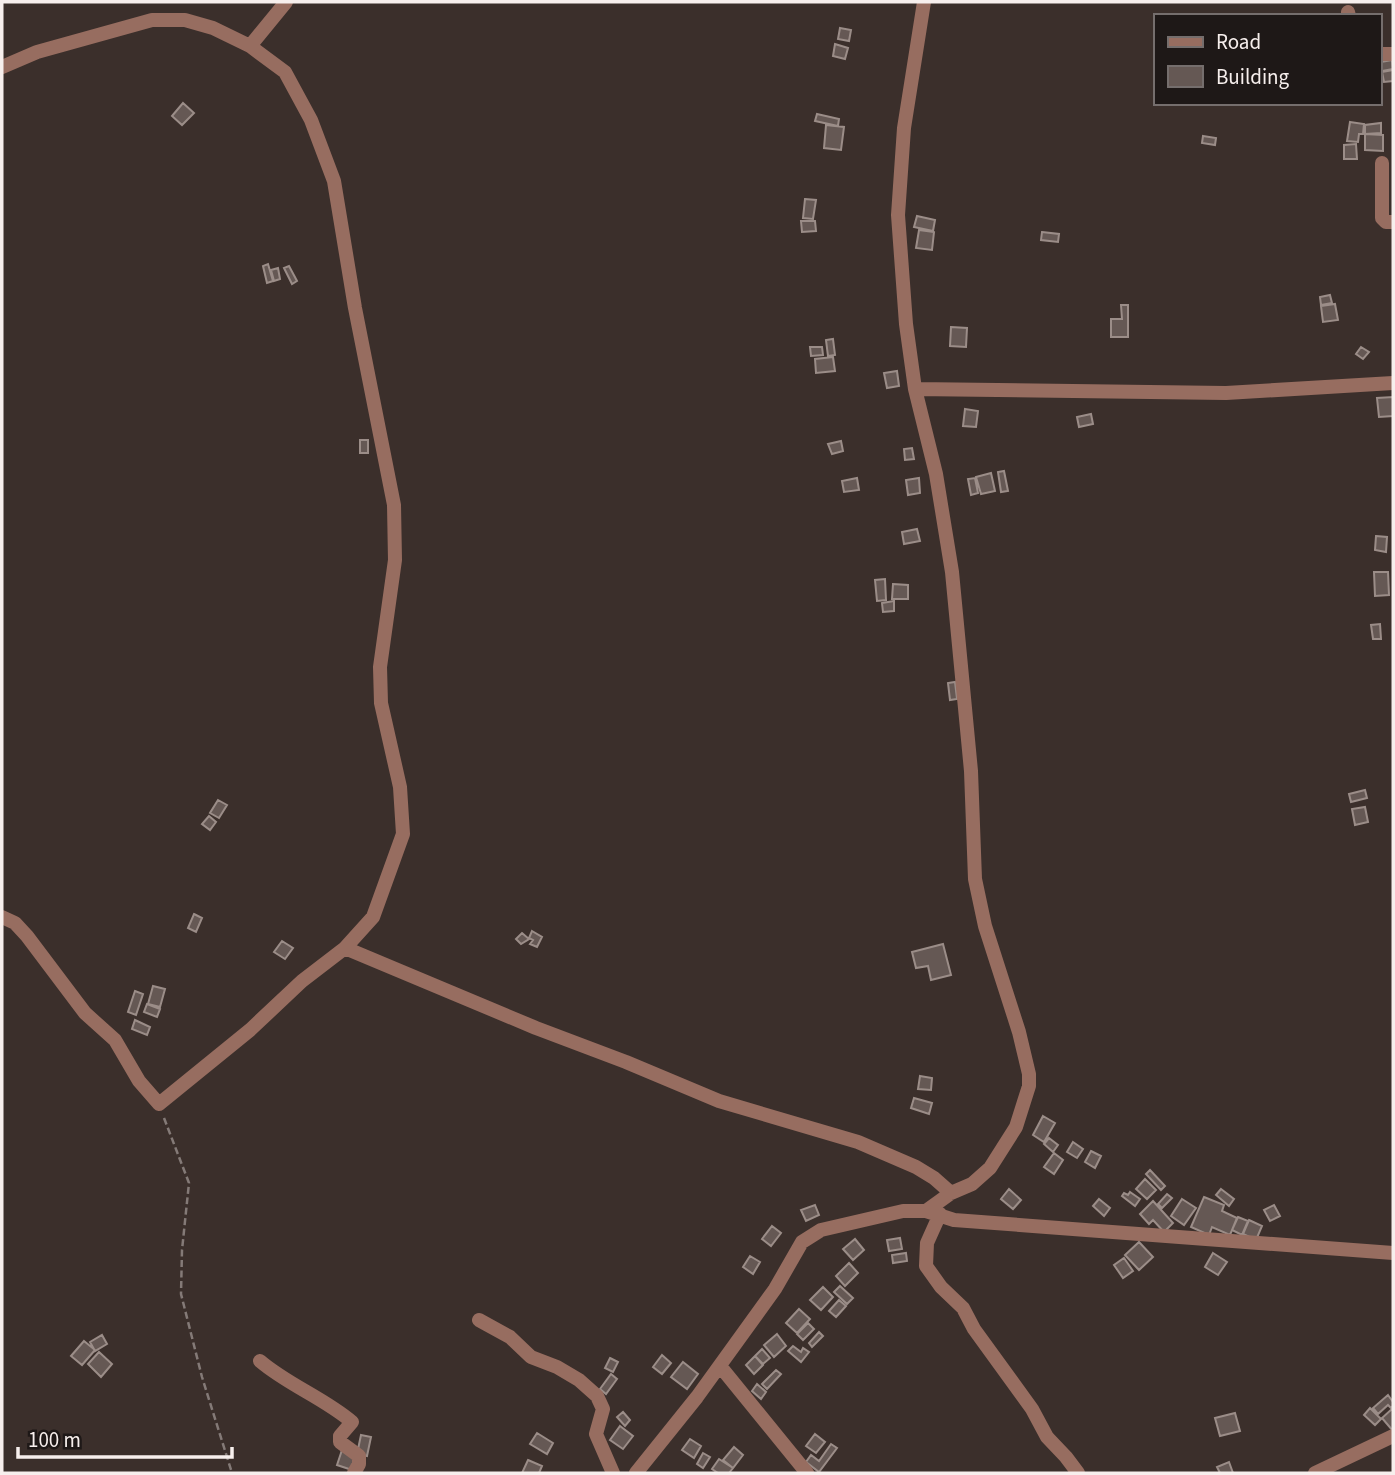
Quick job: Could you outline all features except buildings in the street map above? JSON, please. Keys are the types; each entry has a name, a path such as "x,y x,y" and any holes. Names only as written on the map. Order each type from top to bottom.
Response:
{"street":[{"path":"250,46 286,2"},
{"path":"924,2 904,128 898,215 906,324 915,389 936,474 952,572 971,771 975,879 985,926 1020,1032 1029,1074 1029,1086 1016,1127 990,1168 972,1184 951,1193 933,1213 927,1242 926,1266 941,1287 962,1308 1032,1409 1047,1437 1078,1473"},
{"path":"2,66 37,52 152,20 185,20 213,28 250,46 285,72 311,120 334,181 355,308 394,505 395,561 380,667 381,703 400,787 403,834 373,917 345,948 302,981 250,1030 159,1104 139,1081 115,1041 85,1013 27,936 15,923 2,917"},
{"path":"1382,163 1382,218 1386,222 1393,222"},
{"path":"915,389 1226,393 1393,383"},
{"path":"345,948 510,1018 719,1101 858,1142 916,1167 951,1193"},
{"path":"636,1473 720,1366 775,1289 802,1242 821,1230 903,1211 933,1213 954,1220 1393,1253"},
{"path":"479,1320 510,1338 531,1357 568,1373 597,1396 603,1409 596,1434 613,1473"},
{"path":"260,1361 313,1398 338,1409 352,1422 341,1436 340,1443 359,1456 355,1473"},
{"path":"720,1366 807,1473"},
{"path":"1315,1473 1393,1436"}],"path":[{"path":"159,1104 189,1183 182,1250 181,1294 202,1377 232,1473"}]}
